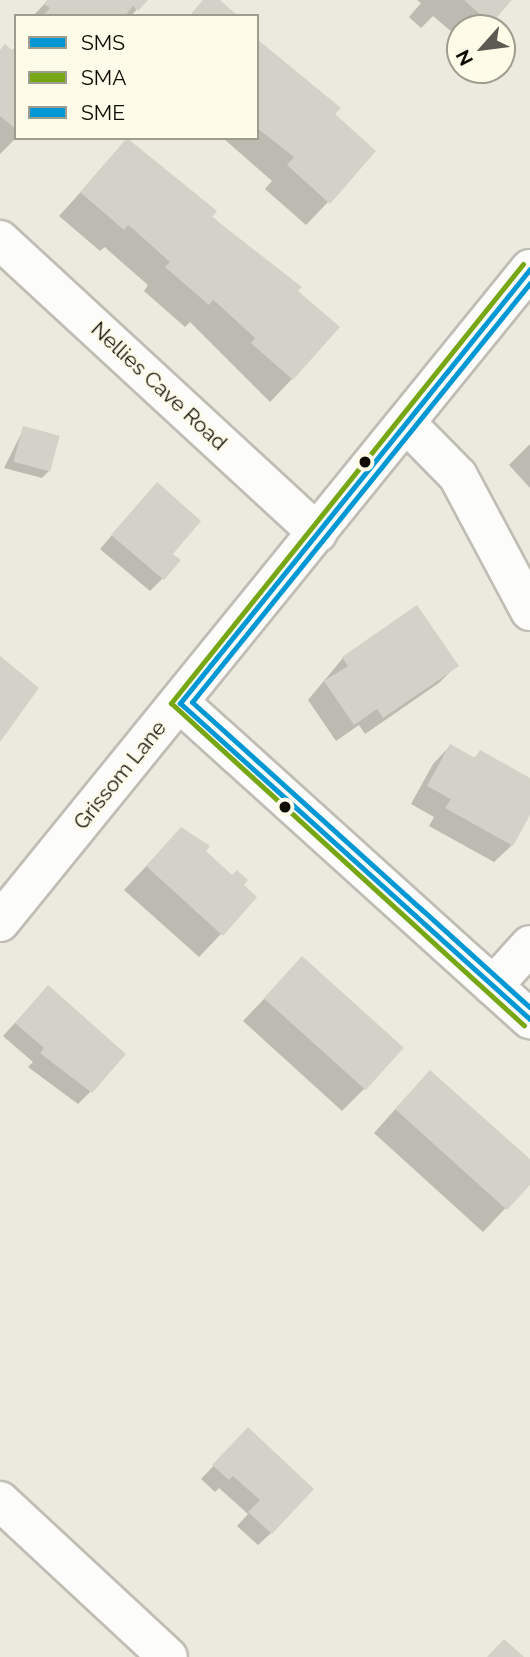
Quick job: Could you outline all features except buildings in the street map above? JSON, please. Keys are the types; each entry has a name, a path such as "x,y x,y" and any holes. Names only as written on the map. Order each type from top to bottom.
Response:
{"street":[{"name":"Nellies Cave Road","path":"0,240 318,533"},
{"name":"Grissom Lane","path":"0,922 406,423 527,279"},
{"path":"406,423 458,476 530,611"},
{"path":"180,703 530,1019"},
{"path":"493,986 530,945"},
{"path":"0,1501 168,1657"}],"transit line":[{"name":"SMA","path":"523,264 171,703 524,1025"},
{"name":"SMS","path":"530,269 180,703 530,1019"},
{"name":"SME","path":"530,283 192,702 530,1007"}]}
